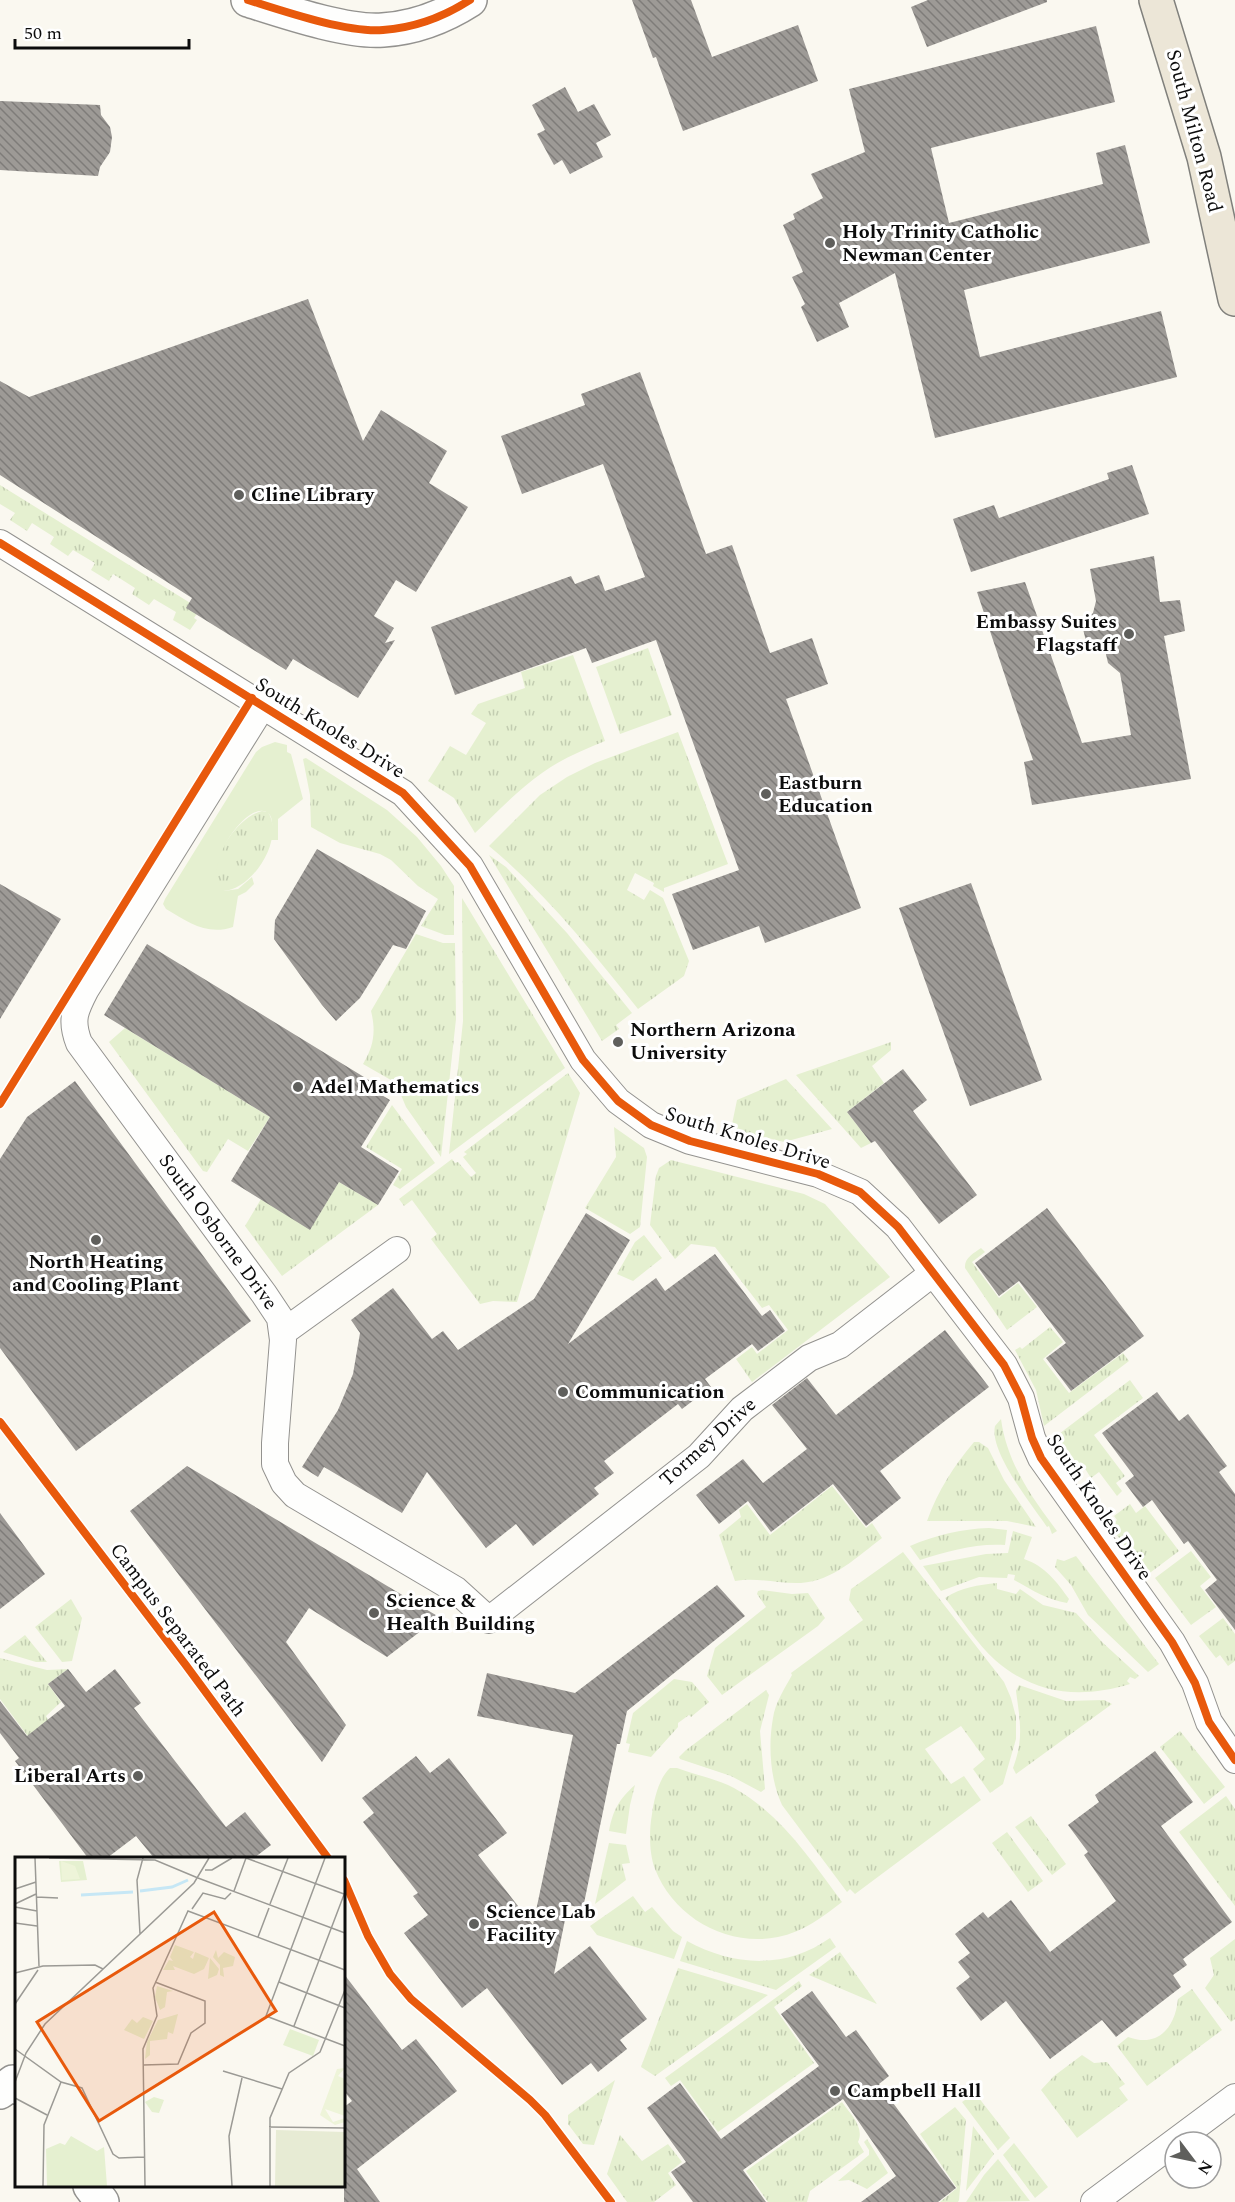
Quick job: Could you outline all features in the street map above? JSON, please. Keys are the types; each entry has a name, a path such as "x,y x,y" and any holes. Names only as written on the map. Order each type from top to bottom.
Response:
{"main road":[{"name":"South Milton Road","path":"1156,0 1204,157 1235,299"}],"street":[{"path":"248,0 342,26 381,31 411,25 442,15 470,0"},
{"name":"South Knoles Drive","path":"0,543 403,794 470,866 583,1060 618,1101 651,1125 690,1141 818,1174 860,1192 898,1227 1004,1365 1021,1398 1032,1438 1041,1458 1172,1642 1195,1683 1209,1722 1235,1760"},
{"name":"South Osborne Drive","path":"263,705 75,1009 74,1030 79,1043 280,1318 282,1333 275,1464 284,1483 295,1495 317,1509 456,1590 489,1620"},
{"path":"282,1333 397,1250"},
{"name":"Tormey Drive","path":"489,1620 699,1456 742,1409 809,1358 840,1346 933,1273"},
{"path":"1094,2202 1235,2097"},
{"path":"91,2187 102,2202"}],"green space":[{"path":"0,485 200,609 194,618 197,620 190,630 173,620 176,612 154,599 149,605 132,594 135,588 113,574 109,581 91,570 95,563 73,550 68,556 50,544 54,537 32,523 27,531 10,520 15,513 0,504"},
{"path":"648,648 672,715 620,734 596,667"},
{"path":"573,655 605,741 580,751 549,768 516,794 475,833 454,798 428,781 450,746 466,755 486,723 471,714 478,704 525,688 521,672"},
{"path":"678,732 728,864 664,888 664,892 653,886 654,883 635,873 627,890 644,900 650,890 663,898 689,961 684,976 638,1009 586,944 549,903 489,846 540,795 567,777 595,763"},
{"path":"275,742 287,745 287,752 291,754 303,799 278,819 278,840 271,840 270,815 260,811 249,815 239,825 221,852 217,867 218,881 224,891 238,889 252,877 254,884 238,896 233,927 215,930 190,923 166,909 163,904 165,899 256,752"},
{"path":"306,758 387,810 417,837 454,886 454,935 445,935 421,926 438,899 418,886 391,860 380,854 340,843 311,827 310,795 303,759"},
{"path":"262,811 268,812 272,823 269,848 263,861 245,882 223,891 217,881 216,870 224,845 242,823"},
{"path":"489,855 506,867 567,933 632,1013 616,1025 619,1029 602,1041"},
{"path":"462,898 565,1068 449,1154 463,1021"},
{"path":"416,934 443,943 455,943 456,1019 441,1157 406,1107 396,1083 363,1064 370,1051 373,1038 371,1011"},
{"path":"125,1028 270,1117 248,1151 228,1139 207,1172 203,1171 109,1042"},
{"path":"891,1042 891,1050 872,1066 884,1083 847,1112 871,1143 861,1148 796,1075"},
{"path":"568,1073 580,1093 517,1302 493,1301 480,1304 431,1239 437,1234 412,1200 404,1206 399,1199 452,1159 455,1163 458,1162 471,1177 476,1173 463,1157 467,1154 464,1152"},
{"path":"786,1079 832,1129 784,1142 731,1129 737,1100"},
{"path":"392,1105 435,1163 400,1189 393,1185 402,1169 366,1147"},
{"path":"614,1127 644,1148 647,1157 640,1227 630,1234 585,1208 616,1157"},
{"path":"671,1160 804,1194 825,1204 890,1277 752,1382 736,1359 752,1347 757,1354 788,1330 769,1305 762,1308 715,1247 691,1244 675,1259 650,1225 656,1176 659,1168"},
{"path":"339,1182 378,1205 282,1276 245,1226 261,1199 310,1229"},
{"path":"644,1235 662,1258 633,1281 617,1274 635,1242"},
{"path":"981,1248 985,1252 972,1262 999,1298 1018,1283 1037,1307 1007,1330 965,1268 968,1259"},
{"path":"1050,1327 1063,1342 1043,1359 1069,1393 1123,1353 1129,1361 1044,1426 1036,1390 1015,1350 1020,1347 1022,1349"},
{"path":"1130,1380 1143,1398 1094,1435 1125,1476 1116,1483 1122,1491 1117,1496 1099,1472 1091,1478 1084,1467 1076,1472 1051,1440"},
{"path":"1001,1419 1014,1465 1029,1492 1057,1531 1052,1534 1049,1526 1047,1527 1013,1478 998,1450 995,1426"},
{"path":"974,1442 979,1442 988,1448 1004,1480 1036,1527 1007,1521 927,1521 947,1479"},
{"path":"832,1486 866,1528 872,1523 882,1538 824,1578 801,1583 735,1581 719,1535 741,1517 739,1510 747,1504 770,1535"},
{"path":"1130,1504 1136,1513 1145,1506 1179,1551 1147,1575 1110,1526 1117,1520 1114,1516"},
{"path":"989,1528 1007,1530 1005,1545 973,1546 920,1560 910,1546 949,1533"},
{"path":"1013,1531 1032,1537 1024,1559 1050,1575 1069,1599 1067,1603 1040,1594 1014,1580 1015,1575 1008,1574 1007,1578 979,1577 941,1591 923,1566 986,1554 1008,1553"},
{"path":"1191,1551 1211,1577 1200,1586 1216,1607 1191,1625 1155,1578"},
{"path":"903,1552 1004,1682 1016,1717 1016,1739 1003,1784 990,1793 973,1769 985,1759 961,1726 925,1749 951,1784 964,1776 981,1800 855,1894 850,1889 847,1892 782,1805 773,1773 770,1751 771,1728 774,1712 791,1673 863,1620 849,1600 851,1589"},
{"path":"1076,1556 1159,1664 1148,1672 1088,1615 1071,1585 1055,1567 1057,1559 1064,1561"},
{"path":"997,1583 997,1589 1016,1594 1020,1589 1043,1605 1076,1613 1102,1642 1139,1676 1135,1679 1130,1677 1127,1681 1130,1684 1112,1689 1076,1692 1042,1687 1010,1672 982,1646 945,1598 964,1589"},
{"path":"762,1590 792,1594 808,1593 825,1618 818,1626 722,1695 707,1676 715,1648 766,1607 757,1594"},
{"path":"71,1599 82,1618 72,1661 62,1662 35,1627"},
{"path":"1223,1618 1235,1634 1235,1661 1228,1666 1220,1655 1216,1658 1199,1636"},
{"path":"25,1635 47,1662 36,1662 3,1652"},
{"path":"0,1658 47,1670 68,1669 48,1684 61,1702 46,1716 52,1728 33,1743 0,1699"},
{"path":"674,1679 692,1682 709,1702 691,1717 689,1715 678,1723 678,1727 651,1757 628,1752 630,1744 626,1743 633,1713"},
{"path":"1019,1685 1066,1701 1104,1700 1112,1704 1016,1774 1013,1768 1020,1739 1016,1691"},
{"path":"766,1690 769,1695 760,1731 765,1789 761,1792 731,1776 680,1759 679,1757 686,1750"},
{"path":"1180,1731 1225,1787 1204,1804 1160,1747"},
{"path":"670,1768 677,1768 721,1782 751,1799 781,1824 842,1902 796,1932 759,1939 722,1933 689,1915 675,1902 664,1886 655,1869 651,1849 650,1828 654,1802 660,1783"},
{"path":"635,1785 626,1834 609,1831 618,1805"},
{"path":"1226,1796 1235,1809 1235,1906 1179,1832"},
{"path":"1031,1816 1066,1864 1052,1875 1015,1827"},
{"path":"1007,1832 1043,1881 1028,1892 992,1843"},
{"path":"609,1843 626,1845 630,1863 622,1864 626,1880 595,1904"},
{"path":"633,1896 645,1912 652,1907 673,1931 682,1937 674,1959 597,1935 590,1926"},
{"path":"830,1938 836,1947 776,1990 680,1961 687,1941 722,1956 759,1961 777,1960 795,1955"},
{"path":"1235,1939 1235,2019 1231,2022 1205,1988 1214,1975 1210,1958"},
{"path":"840,1952 877,2004 809,1975"},
{"path":"678,1968 768,1995 655,2076 641,2067"},
{"path":"799,1981 802,1986 774,2007 814,2063 718,2132 680,2080 671,2086 665,2078"},
{"path":"1192,1989 1222,2030 1147,2086 1117,2046 1128,2037 1148,2040 1163,2033 1173,2019 1178,1999"},
{"path":"1082,2055 1094,2063 1107,2062 1125,2084 1119,2088 1128,2100 1077,2138 1041,2090 1054,2076"},
{"path":"615,2080 594,2145 583,2144 568,2124 568,2115"},
{"path":"975,2093 1010,2138 998,2150 962,2102"},
{"path":"842,2102 858,2126 860,2136 858,2142 864,2152 810,2191 807,2202 768,2202 746,2171"},
{"path":"955,2107 966,2120 959,2200 958,2202 940,2202 957,2188 920,2134"},
{"path":"973,2126 994,2154 966,2191"},
{"path":"620,2135 642,2161 668,2144 682,2162 668,2173 676,2185 654,2202 627,2202 607,2174"},
{"path":"867,2139 888,2173 867,2189 849,2180 838,2181 869,2155 864,2142"},
{"path":"1014,2143 1048,2187 1035,2198 1003,2155"},
{"path":"998,2159 1030,2201 966,2202 984,2175"}],"building":[{"path":"632,0 691,0 712,57 798,25 818,81 683,131"},
{"path":"928,0 1047,0 1047,2 927,47 911,7"},
{"path":"1096,26 1115,102 931,148 949,223 1103,184 1096,153 1125,145 1150,243 964,290 980,357 1161,311 1177,377 935,438 895,273 839,303 849,327 817,342 801,307 805,304 792,277 803,272 783,225 795,219 793,214 823,198 811,174 865,152 849,89"},
{"path":"565,87 578,112 594,104 611,135 596,143 603,157 570,174 562,160 554,165 537,134 545,130 532,105"},
{"path":"0,101 100,105 101,115 110,127 112,137 110,152 100,167 98,176 0,170"},
{"name":"Cline Library","path":"308,299 363,441 381,410 447,451 429,483 468,507 416,592 396,580 374,616 394,628 385,643 395,640 358,698 293,659 286,670 186,608 192,598 0,475 0,381 29,397"},
{"name":"Eastburn Education","path":"640,372 706,554 732,545 770,653 812,638 828,684 786,699 861,908 765,943 759,926 693,950 672,894 739,870 656,640 592,663 586,648 455,695 431,627 571,576 575,584 599,575 605,591 645,577 603,464 522,494 501,436 585,405 581,394"},
{"path":"1132,465 1149,514 971,572 953,519 994,505 999,518 1109,479 1107,473"},
{"name":"Embassy Suites Flagstaff","path":"1154,556 1160,602 1180,600 1185,631 1164,636 1191,779 1032,805 1024,762 1033,760 977,592 1025,582 1082,743 1131,735 1120,673 1108,663 1105,650 1087,645 1082,625 1084,620 1093,613 1096,601 1090,569"},
{"path":"317,849 426,911 406,949 393,945 360,998 336,1021 274,939 275,920"},
{"path":"971,883 1042,1080 970,1106 899,908"},
{"path":"0,884 61,919 0,1019"},
{"name":"Adel Mathematics","path":"147,944 377,1085 373,1090 390,1100 361,1147 399,1171 378,1205 339,1182 310,1230 231,1181 270,1117 104,1015"},
{"path":"903,1069 927,1100 913,1111 977,1195 939,1224 875,1141 871,1143 847,1112"},
{"name":"North Heating and Cooling Plant","path":"75,1081 251,1321 76,1451 0,1348 0,1159 27,1117"},
{"path":"1047,1208 1144,1336 1071,1391 1046,1358 1066,1343 1019,1281 999,1296 975,1263"},
{"path":"586,1213 630,1240 568,1344 656,1278 665,1291 715,1254 762,1316 770,1310 785,1331 758,1351 752,1344 705,1379 711,1387 682,1409 678,1404 604,1461 614,1473 594,1488 599,1494 533,1546 516,1524 486,1548 427,1472 402,1513 324,1467 318,1477 302,1467 338,1410 353,1374 360,1333 351,1320 393,1288 432,1339 443,1331 458,1350 534,1299"},
{"path":"945,1330 989,1387 880,1471 901,1498 866,1526 833,1484 771,1532 748,1501 719,1524 696,1495 743,1459 763,1483 807,1449 772,1405 807,1378 836,1415"},
{"path":"1157,1392 1179,1421 1188,1414 1227,1466 1219,1472 1235,1494 1235,1630 1205,1590 1217,1580 1188,1541 1184,1544 1152,1500 1143,1507 1125,1483 1134,1476 1102,1433"},
{"name":"Science & Health Building","path":"187,1466 439,1617 387,1657 309,1608 286,1642 346,1725 322,1762 130,1511"},
{"path":"0,1513 45,1574 0,1609"},
{"name":"Science Lab Facility","path":"717,1585 745,1616 627,1711 620,1744 617,1744 583,1908 568,1905 554,1974 590,1946 647,2019 620,2040 627,2049 598,2072 591,2063 562,2085 487,1988 462,2008 404,1933 428,1915 413,1896 418,1893 363,1822 374,1813 362,1798 416,1756 430,1773 449,1758 507,1833 478,1855 533,1925 573,1735 477,1716 487,1673 575,1693"},
{"name":"Liberal Arts","path":"68,1669 86,1692 115,1669 141,1703 134,1708 226,1827 245,1812 271,1845 255,1857 153,1857 136,1836 108,1857 87,1857 15,1761 19,1758 0,1733 0,1701 27,1736 65,1706 48,1684"},
{"path":"1155,1751 1193,1802 1161,1826 1232,1922 1183,1959 1187,1965 1173,1975 1181,1987 1116,2037 1102,2020 1050,2059 1006,2001 981,2021 956,1988 970,1977 958,1962 970,1953 955,1934 983,1912 988,1918 1011,1900 1050,1952 1116,1901 1084,1855 1088,1852 1068,1825 1099,1802 1095,1795"},
{"path":"345,1975 402,2050 416,2039 457,2091 357,2169 380,2202 344,2202 345,2106 352,2101 345,2092"},
{"name":"Campbell Hall","path":"812,1991 846,2037 856,2030 889,2076 879,2084 956,2188 938,2202 861,2202 896,2176 843,2099 743,2170 766,2202 693,2202 671,2172 686,2162 647,2108 680,2083 721,2139 819,2066 781,2014"}],"cycle path":[{"path":"248,0 334,25 368,30 395,29 418,24 440,16 470,0"},
{"path":"0,543 403,793 470,866 583,1060 618,1101 651,1125 690,1141 818,1174 860,1192 898,1227 1004,1365 1021,1398 1032,1438 1041,1458 1172,1642 1195,1683 1209,1722 1235,1760"},
{"path":"0,1104 252,698"},
{"name":"Campus Separated Path","path":"0,1422 185,1664 327,1857"},
{"path":"345,1882 368,1936 390,1974 411,1999 545,2115 611,2202"}],"place":[{"name":"Holy Trinity Catholic Newman Center","path":"830,243"},
{"name":"Cline Library","path":"239,495"},
{"name":"Embassy Suites Flagstaff","path":"1129,634"},
{"name":"Eastburn Education","path":"766,794"},
{"name":"Northern Arizona University","path":"618,1042"},
{"name":"Adel Mathematics","path":"298,1087"},
{"name":"North Heating and Cooling Plant","path":"96,1240"},
{"name":"Communication","path":"563,1392"},
{"name":"Science & Health Building","path":"374,1613"},
{"name":"Liberal Arts","path":"138,1776"},
{"name":"Science Lab Facility","path":"474,1924"},
{"name":"Campbell Hall","path":"835,2091"}]}
